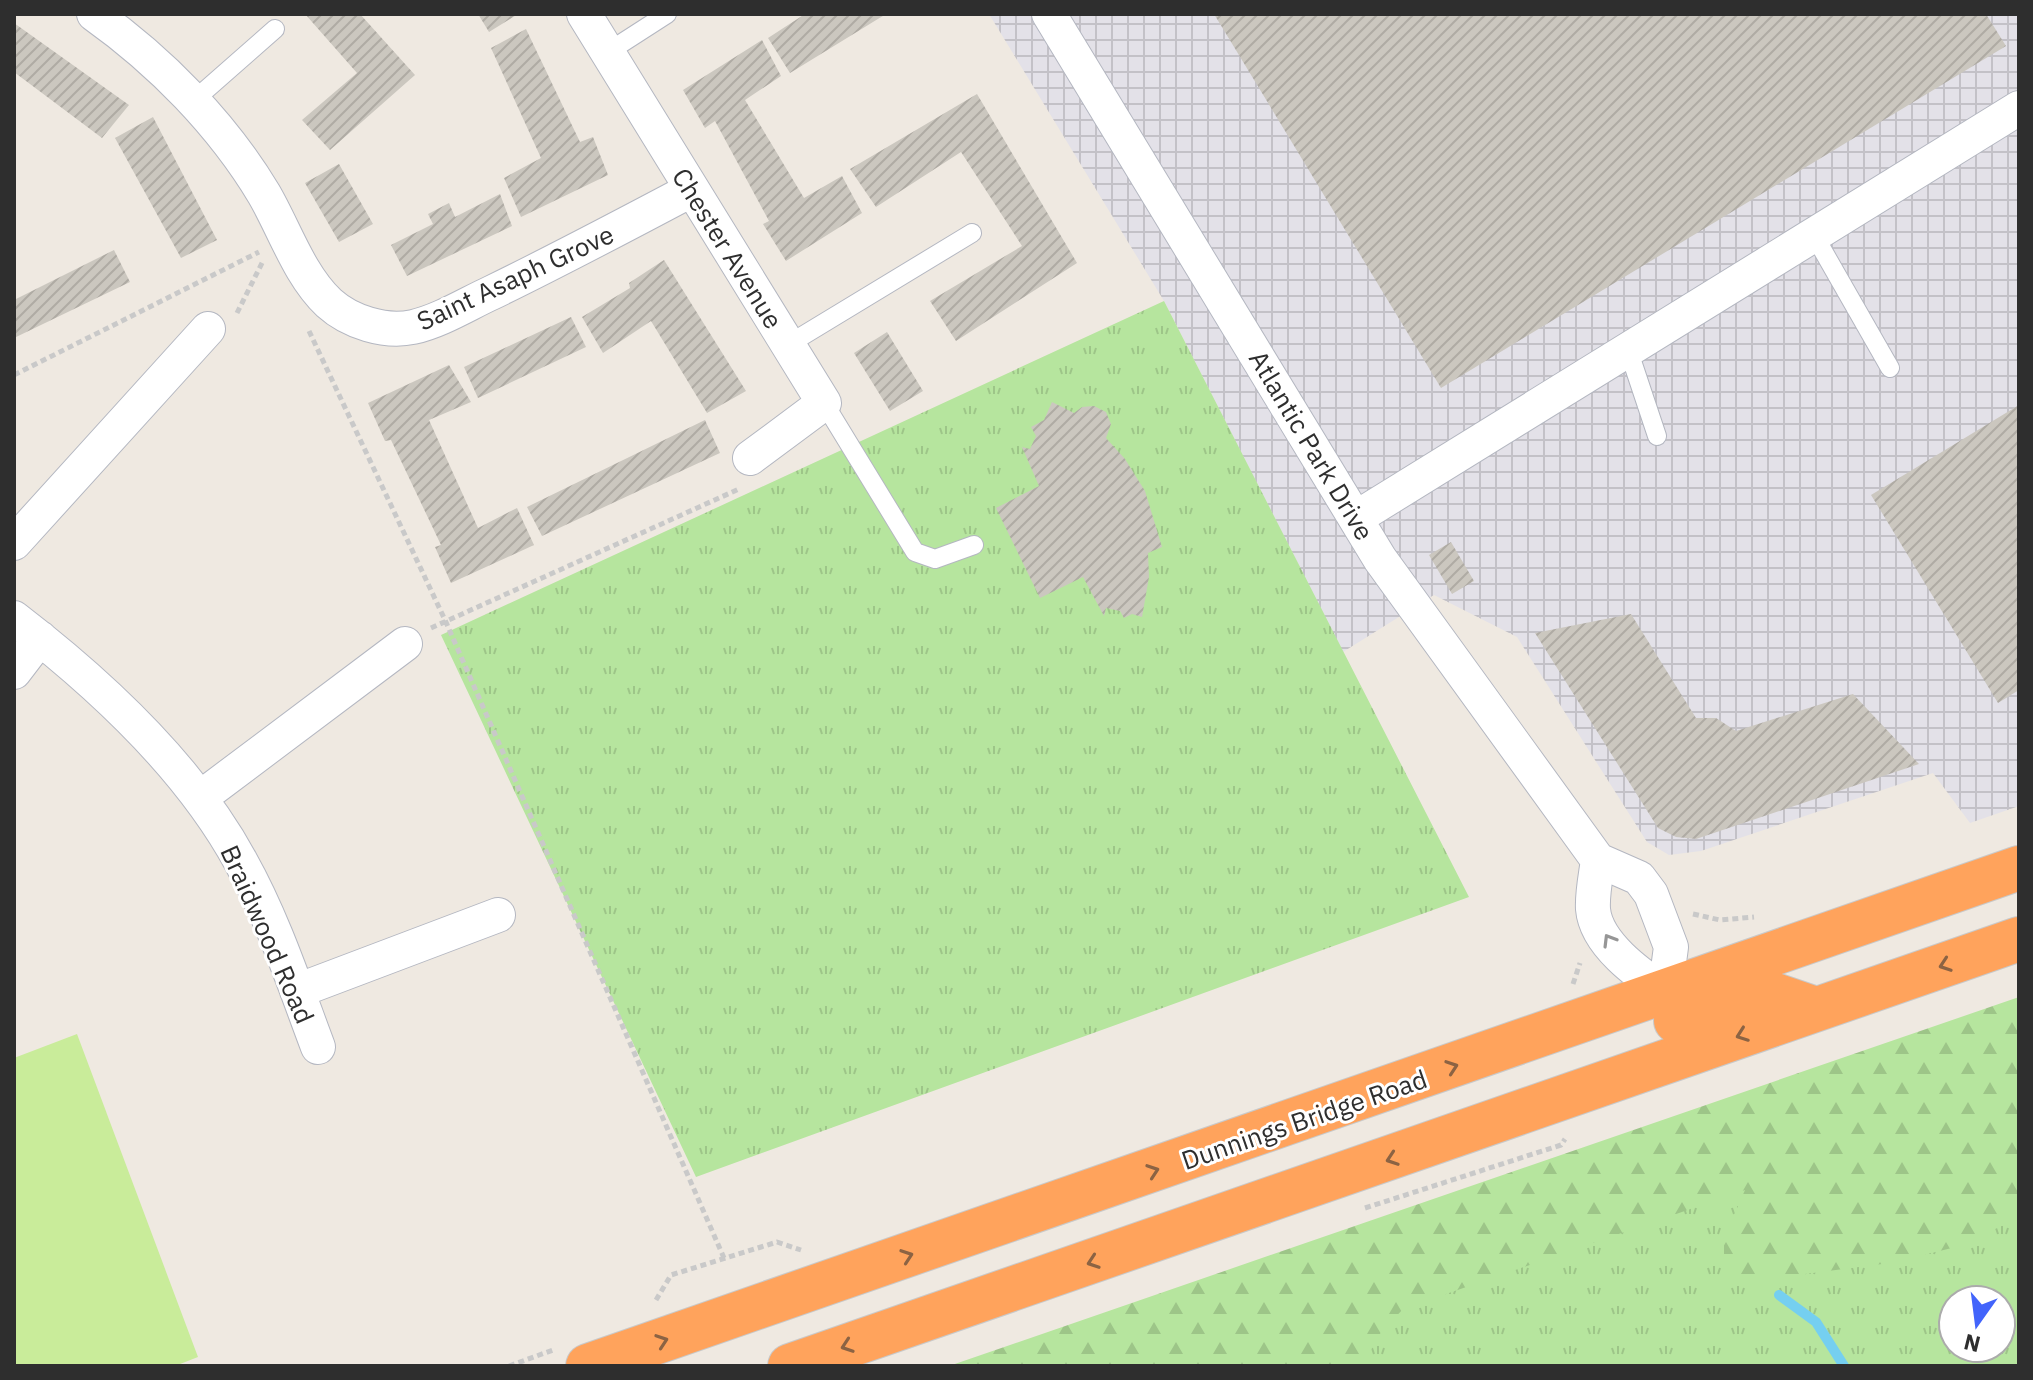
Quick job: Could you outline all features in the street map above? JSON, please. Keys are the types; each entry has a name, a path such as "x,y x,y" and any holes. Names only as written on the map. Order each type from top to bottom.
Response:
{"highway":[{"name":"Dunnings Bridge Road","path":"790,1366 1676,1023 2019,868"},
{"name":"Dunnings Bridge Road","path":"588,1366 1676,1023 1816,1009 2019,939"}],"street":[{"name":"Saint Asaph Grove","path":"94,14 160,67 234,149 256,182 312,284 339,311 377,326 396,329 432,321 558,261 691,190"},
{"name":"Chester Avenue","path":"584,14 824,403"},
{"name":"Atlantic Park Drive","path":"1049,14 1356,518 1415,609 1598,860"},
{"path":"1356,518 2019,108"},
{"path":"14,543 208,329"},
{"path":"748,472 824,403"},
{"path":"14,672 27,628"},
{"name":"Braidwood Road","path":"27,628 126,716 200,798 241,862 318,1047"},
{"path":"200,798 405,644"},
{"path":"1598,860 1639,878 1651,894 1671,947 1676,1023 1611,945 1593,912 1598,860"},
{"path":"297,991 498,915"}],"lane":[{"path":"608,52 667,14"},
{"path":"192,102 275,29"},
{"path":"789,344 972,233"},
{"path":"1814,235 1890,368"},
{"path":"1628,349 1657,436"},
{"path":"824,403 915,552 935,559 974,545"}],"path":[{"path":"14,375 270,246 227,333 208,329"},
{"path":"307,327 445,620 724,1258"},
{"path":"405,644 445,620 748,472"}],"shaded area":[{"path":"989,14 2019,14 2019,806 1970,823 1933,773 1701,851 1669,855 1647,842 1517,637 1434,595 1343,652 1164,301"}],"green space":[{"path":"1164,301 1469,897 696,1177 441,635"},
{"path":"2019,997 2019,1218 1956,1247 1890,1263 1766,1279 1737,1278 1724,1269 1724,1238 1745,1190 1403,1309 1378,1336 1363,1366 949,1366"},
{"path":"2019,1007 2019,1366 1017,1366"},
{"path":"77,1034 198,1357 175,1366 14,1366 14,1058"}],"building":[{"path":"305,14 360,14 415,75 330,150 302,120 357,73"},
{"path":"478,14 518,14 489,32"},
{"path":"805,14 886,14 790,73 768,38"},
{"path":"1214,14 1986,14 2006,46 1441,388"},
{"path":"14,23 129,105 102,138 14,72"},
{"path":"526,29 580,142 593,137 608,175 521,217 504,178 541,158 491,48"},
{"path":"762,40 781,76 745,100 804,198 842,176 862,213 786,261 763,224 769,221 715,121 705,128 683,90"},
{"path":"977,94 1077,263 956,341 930,301 1022,246 961,152 876,207 850,169"},
{"path":"153,117 217,240 181,258 115,138"},
{"path":"339,164 373,224 339,242 305,183"},
{"path":"500,194 512,226 407,276 391,245 433,224 428,214 449,203 455,217"},
{"path":"114,250 130,282 14,338 14,300"},
{"path":"664,260 746,391 707,413 651,321 603,353 582,317 630,288 629,283"},
{"path":"571,317 586,347 478,398 464,367"},
{"path":"887,332 923,391 890,411 854,353"},
{"path":"449,365 471,402 429,420 478,528 517,508 534,545 451,583 435,547 441,545 391,440 385,441 368,403"},
{"path":"1052,402 1074,413 1082,407 1094,406 1106,412 1111,424 1106,438 1125,459 1145,491 1162,547 1148,553 1149,577 1142,617 1132,614 1124,618 1120,611 1106,608 1104,616 1083,577 1040,598 996,508 1039,486 1022,447 1030,449 1036,436 1031,427 1044,420"},
{"path":"2019,405 2019,690 1998,703 1871,495"},
{"path":"705,420 720,453 542,536 527,507"},
{"path":"1451,542 1474,581 1452,594 1429,555"},
{"path":"1631,614 1696,718 1716,718 1736,731 1853,694 1919,764 1696,839 1676,837 1658,828 1535,633"}],"waterway":[{"path":"1779,1295 1816,1322 1844,1366"}]}
